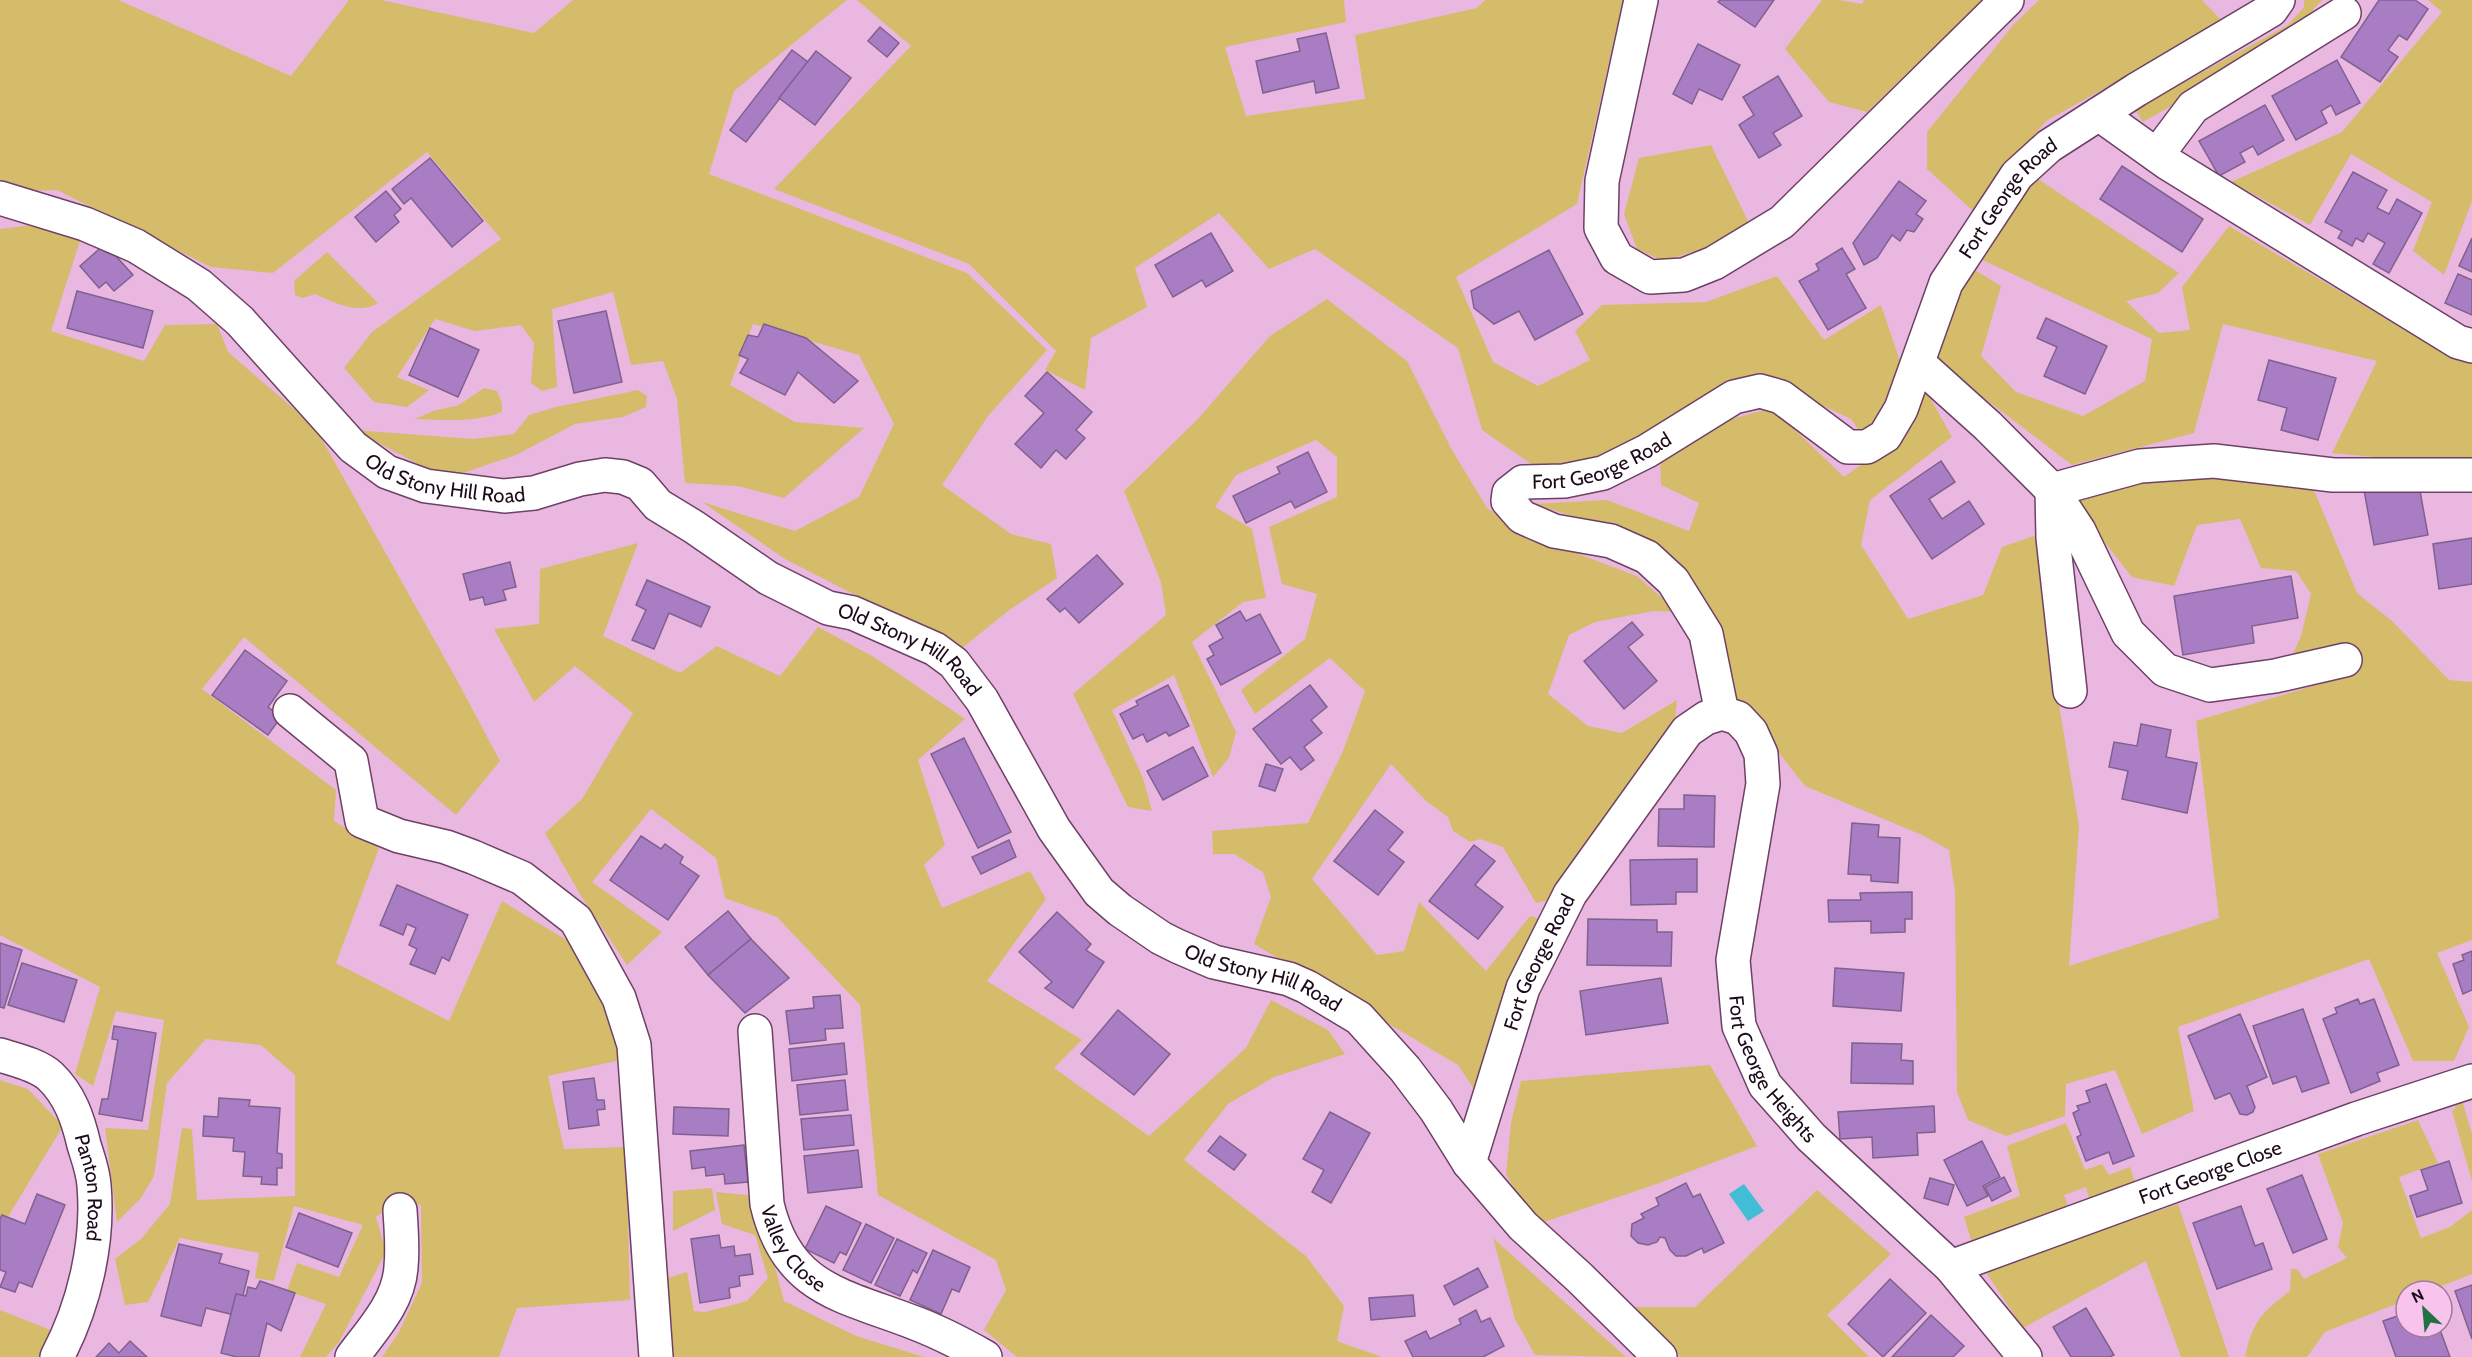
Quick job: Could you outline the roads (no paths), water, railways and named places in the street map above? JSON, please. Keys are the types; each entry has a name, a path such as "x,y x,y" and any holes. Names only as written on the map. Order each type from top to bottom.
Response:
{"street":[{"path":"1641,0 1602,181 1601,228 1617,258 1650,277 1684,275 1714,263 1782,222 2007,0"},
{"name":"Fort George Road","path":"1469,1163 1522,988 1570,894 1687,731 1706,718 1722,713 1706,634 1673,581 1647,557 1611,542 1554,531 1522,517 1508,501 1509,493 1523,482 1564,481 1603,473 1647,451 1734,397 1760,391 1781,397 1848,447 1866,447 1886,436 1901,409 1946,283 2017,175 2049,146 2271,10 2278,0"},
{"path":"2157,155 2193,107 2344,13"},
{"path":"2099,114 2157,155 2458,342 2472,346"},
{"name":"Old Stony Hill Road","path":"0,198 85,224 135,246 189,278 214,296 240,321 353,447 387,472 426,486 504,496 534,492 605,475 623,477 640,484 658,505 768,578 828,608 853,613 935,649 954,663 982,700 1053,829 1099,892 1120,910 1177,946 1214,962 1289,980 1307,987 1359,1018 1405,1069 1436,1110 1469,1163 1523,1226 1580,1278 1660,1357"},
{"path":"1918,363 1988,426 2052,490 2079,531 2128,633 2165,670 2210,685 2275,676 2345,660"},
{"path":"2052,490 2140,466 2214,461 2333,476 2472,475"},
{"path":"2052,490 2053,538 2070,691"},
{"path":"290,711 351,761 362,821 399,836 464,853 522,878 576,920 606,970 629,1024 636,1054 656,1357"},
{"name":"Fort George Heights","path":"1722,713 1738,718 1751,732 1761,754 1763,784 1733,960 1739,1026 1765,1085 1811,1137 1951,1267 2025,1357"},
{"name":"Valley Close","path":"755,1031 767,1204 772,1229 783,1250 801,1272 840,1296 916,1323 985,1357"},
{"name":"Panton Road","path":"0,1055 48,1074 58,1085 76,1114 94,1183 94,1236 88,1269 77,1311 57,1357"},
{"name":"Fort George Close","path":"1951,1267 2345,1123 2472,1081"},
{"path":"352,1357 388,1307 396,1290 401,1269 400,1210"}],"water":[{"path":"1744,1184 1764,1211 1748,1221 1729,1194"}]}
